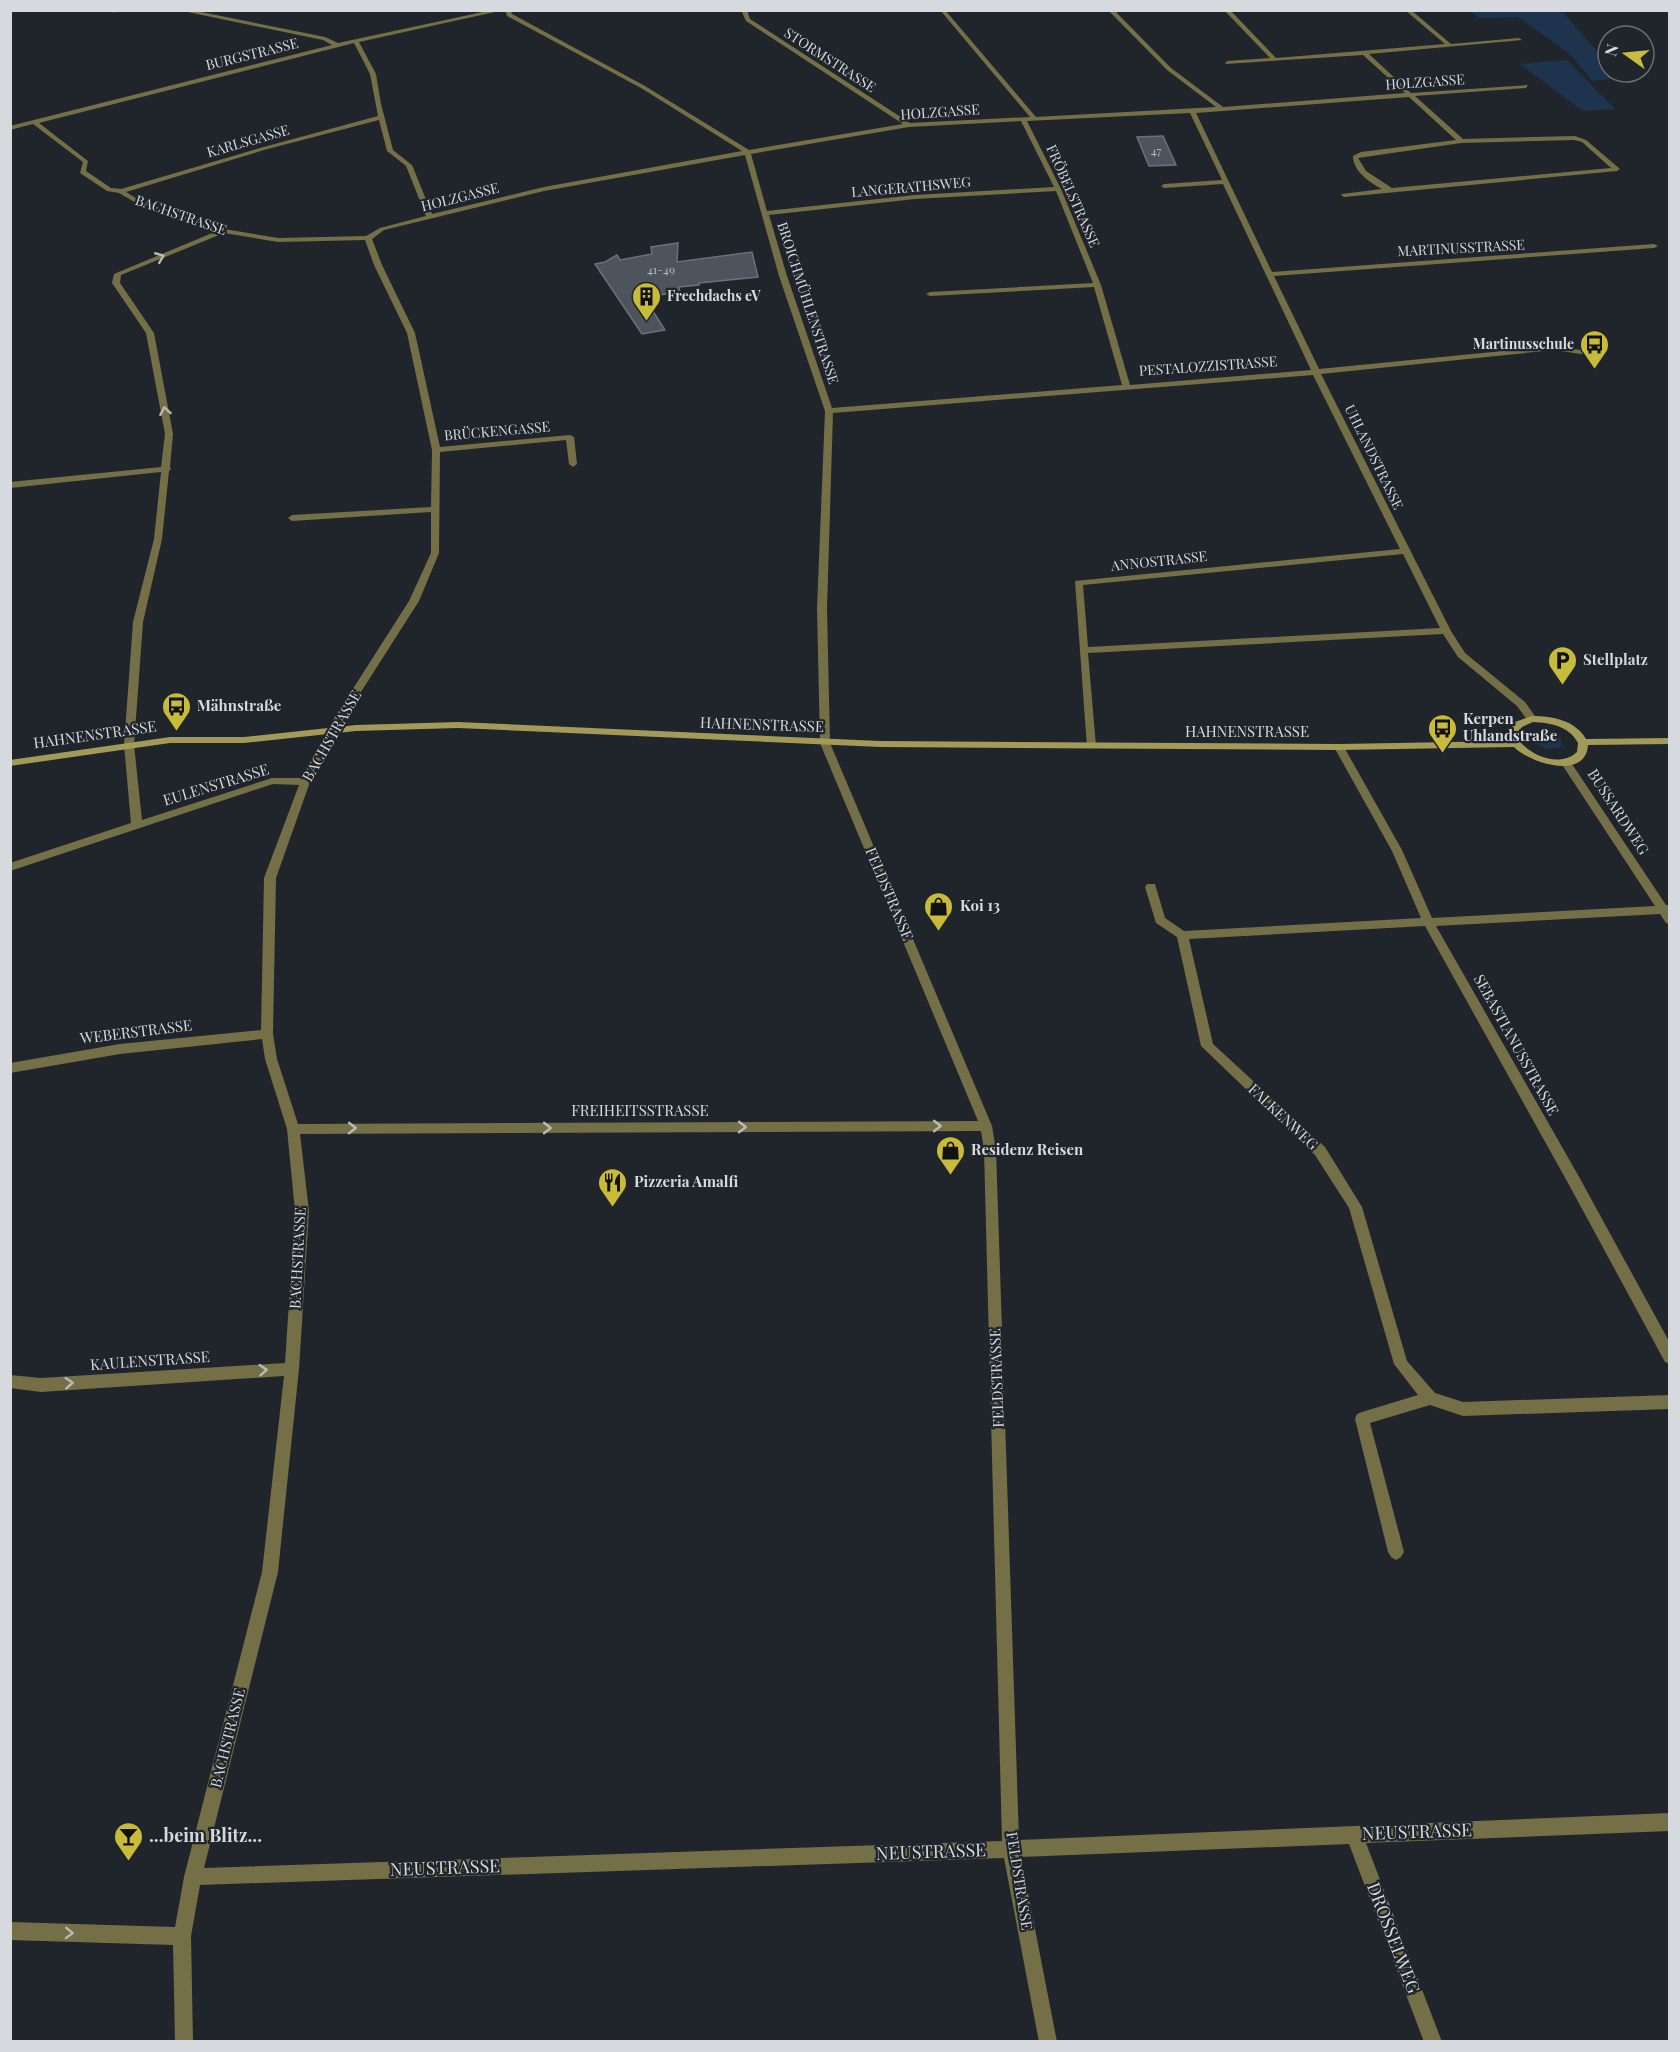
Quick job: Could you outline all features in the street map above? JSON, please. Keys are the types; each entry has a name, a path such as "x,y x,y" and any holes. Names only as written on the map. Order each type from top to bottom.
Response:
{"main road":[{"path":"1532,719 1557,721 1578,734 1584,742 1581,755 1566,763 1555,763 1537,759 1521,751 1512,735 1514,728 1521,722 1532,719"},
{"name":"HAHNENSTRASSE","path":"10,763 170,740 244,740 331,731 458,725 825,743 1339,747 1515,744"},
{"path":"1584,742 1670,741"}],"street":[{"path":"180,10 325,39 337,45"},
{"path":"464,10 471,17"},
{"name":"BURGSTRASSE","path":"10,128 337,45 357,43 502,10"},
{"path":"508,10 509,15 643,87 747,152"},
{"name":"STORMSTRASSE","path":"744,10 748,20 909,125"},
{"path":"942,10 1034,118"},
{"path":"1110,10 1169,69 1222,110"},
{"path":"1226,10 1273,58"},
{"path":"1407,10 1449,45"},
{"path":"1227,63 1519,40"},
{"path":"357,43 373,74 390,151 409,165 430,217"},
{"path":"1364,53 1461,141"},
{"name":"HOLZGASSE","path":"368,238 382,229 544,189 909,125 1222,110 1526,86"},
{"name":"UHLANDSTRASSE","path":"1192,111 1316,372 1446,631 1461,655 1521,704 1532,719"},
{"name":"KARLSGASSE","path":"121,192 261,148 382,117"},
{"name":"FRÖBELSTRASSE","path":"1022,118 1058,189 1097,285 1126,385"},
{"name":"BACHSTRASSE","path":"34,122 86,162 82,172 109,190 121,192 140,203 223,231 286,240 368,238 378,265 411,333 436,450 435,553 414,601 331,731 305,782 270,878 267,1034 271,1059 293,1129 302,1211 292,1369 270,1572 193,1877 182,1936 184,2042"},
{"path":"1344,195 1617,169 1584,141 1575,138 1461,141 1360,154 1355,157 1356,163 1378,185 1390,190"},
{"name":"BROICHMÜHLENSTRASSE","path":"747,152 783,276 829,411 822,608 825,743"},
{"path":"1164,186 1225,182"},
{"name":"LANGERATHSWEG","path":"766,213 915,197 1058,189"},
{"path":"137,826 129,745 138,622 158,539 169,434 150,333 116,283 118,274 223,231"},
{"name":"MARTINUSSTRASSE","path":"1269,274 1654,246"},
{"path":"930,294 1097,285"},
{"name":"PESTALOZZISTRASSE","path":"829,411 1126,385 1316,372 1554,348 1587,353"},
{"name":"BRÜCKENGASSE","path":"436,450 570,437 573,464"},
{"path":"10,485 167,469"},
{"path":"292,518 436,508"},
{"name":"ANNOSTRASSE","path":"1091,746 1078,583 1406,551"},
{"path":"1084,650 1446,631"},
{"name":"FELDSTRASSE","path":"825,743 986,1126 990,1162 1011,1849 1048,2042"},
{"name":"SEBASTIANUSSTRASSE","path":"1339,747 1397,850 1429,923 1573,1179 1670,1358"},
{"name":"BUSSARDWEG","path":"1566,763 1668,913"},
{"name":"EULENSTRASSE","path":"10,867 272,781 305,782"},
{"path":"1151,887 1160,920 1182,935 1668,913"},
{"name":"FALKENWEG","path":"1182,935 1207,1046 1320,1151 1355,1206 1401,1364 1430,1398"},
{"name":"WEBERSTRASSE","path":"10,1068 120,1049 267,1034"},
{"name":"FREIHEITSSTRASSE","path":"293,1129 986,1126"},
{"name":"KAULENSTRASSE","path":"10,1381 41,1385 292,1369"},
{"path":"1396,1552 1362,1419 1430,1398 1464,1409 1670,1402"},
{"name":"NEUSTRASSE","path":"193,1877 1011,1849 1670,1822"},
{"name":"DROSSELWEG","path":"1354,1834 1432,2042"},
{"path":"10,1932 182,1936"}],"shaded area":[{"path":"1469,11 1562,11 1596,50 1596,81 1592,81 1570,54 1518,17 1479,18"},
{"path":"1567,60 1615,109 1583,111 1520,64"},
{"path":"1540,730 1548,730 1560,736 1562,745 1559,748 1546,749 1534,743 1532,735"}],"building":[{"path":"1163,136 1176,165 1149,166 1137,137"},
{"path":"678,243 677,262 752,252 758,277 699,283 699,285 679,287 680,293 643,296 665,330 642,334 595,264 605,262 617,255 620,260 652,254 651,247"}],"place":[{"name":"Frechdachs eV","path":"646,322"},
{"name":"Martinusschule","path":"1595,370"},
{"name":"Stellplatz","path":"1562,686"},
{"name":"Mähnstraße","path":"176,732"},
{"name":"Kerpen Uhlandstraße","path":"1442,754"},
{"name":"Koi 13","path":"939,932"},
{"name":"Residenz Reisen","path":"950,1176"},
{"name":"Pizzeria Amalfi","path":"613,1208"},
{"name":"...beim Blitz...","path":"128,1862"}]}
